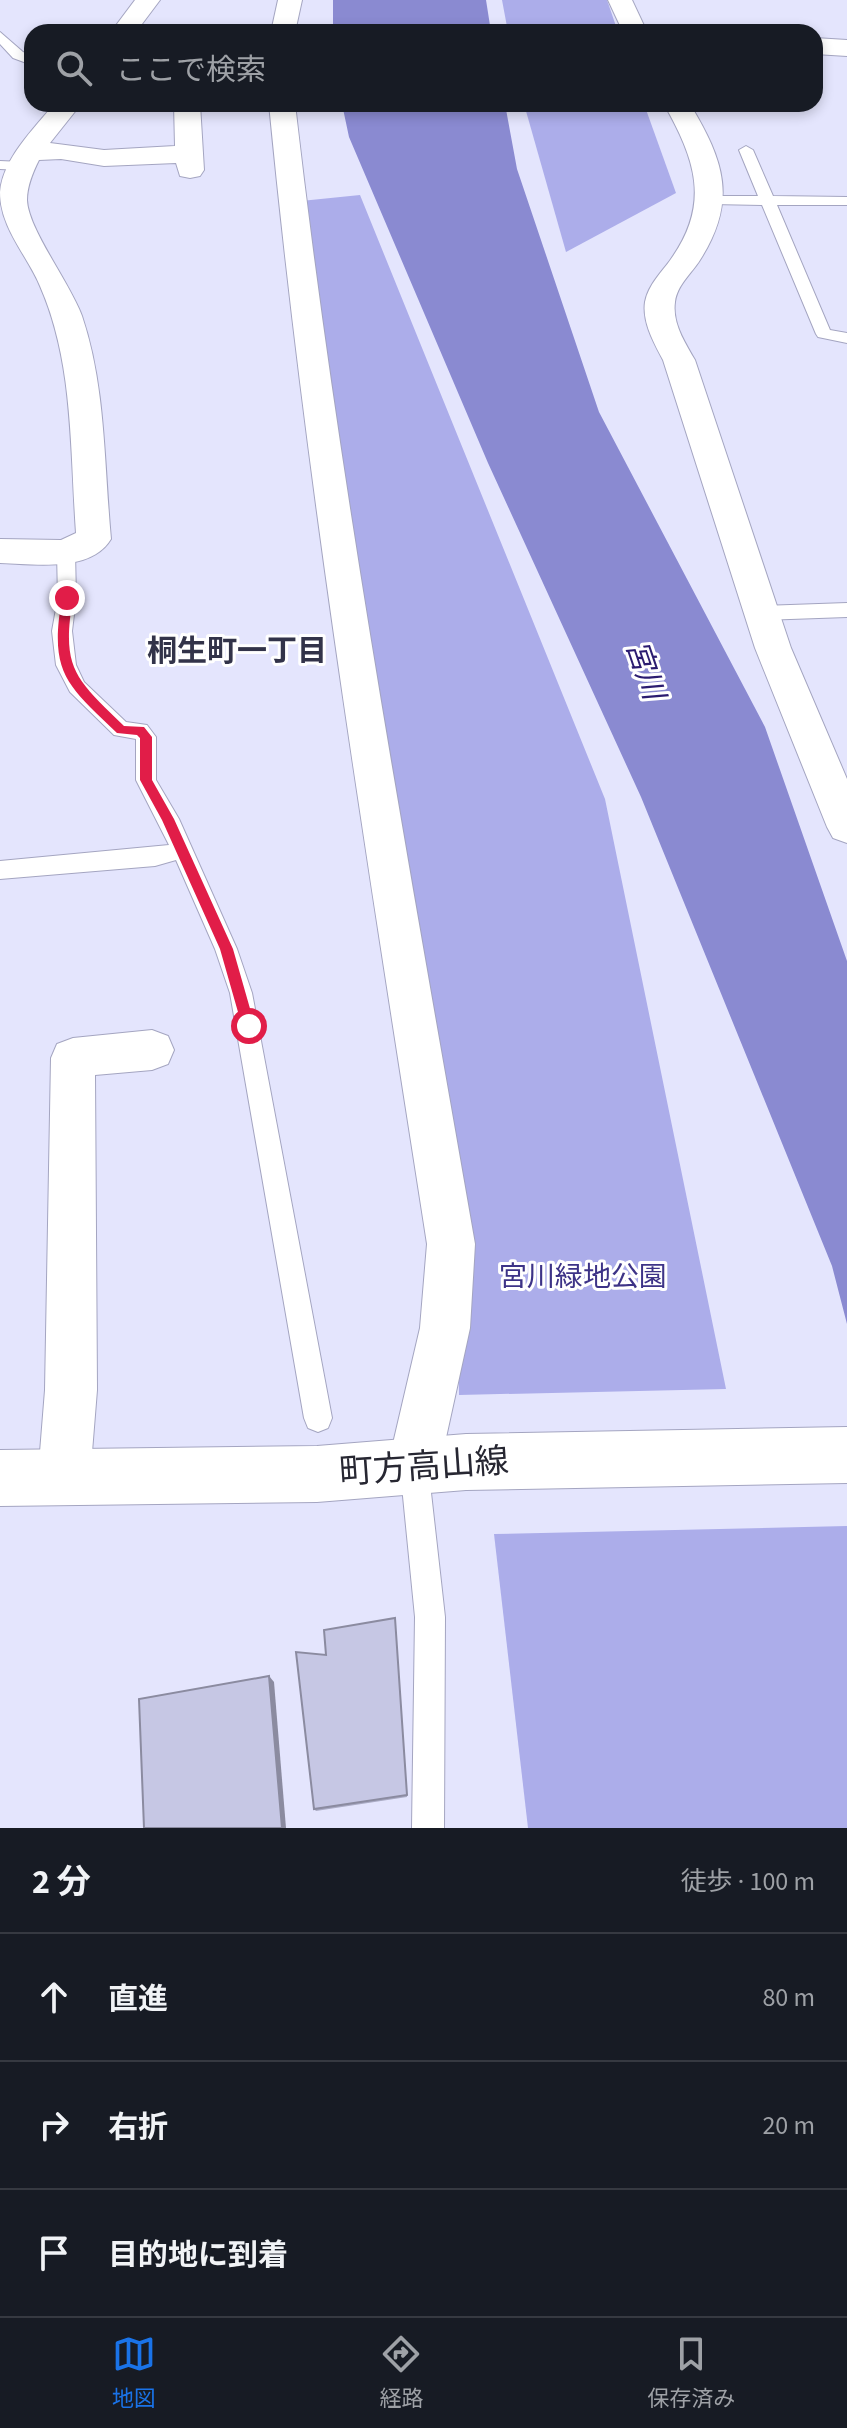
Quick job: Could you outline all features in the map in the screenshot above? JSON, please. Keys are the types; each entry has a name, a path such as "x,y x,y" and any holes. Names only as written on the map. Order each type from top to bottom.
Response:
{"main road":[{"name":"町方高山線","path":"0,1478 317,1474 440,1463 847,1455"}],"street":[{"path":"129,24 148,0"},
{"path":"285,24 290,0"},
{"path":"620,0 631,24"},
{"path":"823,46 847,48"},
{"path":"0,551 66,552 94,539 80,359 69,317 52,278 15,212 13,200 18,161 61,112"},
{"path":"18,161 61,151 104,158 189,162 187,112"},
{"path":"283,112 301,283 345,601 451,1244 453,1274 446,1314 440,1463"},
{"path":"682,112 702,146 712,200 701,236 662,296 661,316 679,360 773,648 846,819"},
{"path":"64,1477 71,1390 73,1058 152,1050"}],"lane":[{"path":"0,36 24,58"},
{"path":"746,150 824,334 847,338"},
{"path":"712,200 847,201"},
{"path":"66,552 67,598 62,631 66,665 77,687 121,730 143,732 146,780 226,949 241,993 318,1418"},
{"path":"762,613 847,610"},
{"path":"0,870 155,857 181,850"},
{"path":"428,1828 430,1617 440,1463"}],"green space":[{"path":"502,0 607,0 615,24 506,24"},
{"path":"526,112 647,112 676,193 566,252"},
{"name":"宮川緑地公園","path":"360,195 605,799 726,1389 459,1395 458,1313 301,201"},
{"path":"847,1526 847,1828 528,1828 494,1534"}],"water":[{"path":"333,0 486,0 490,24 333,24"},
{"name":"宮川","path":"344,112 506,112 517,169 599,412 765,727 847,961 847,1324 832,1266 641,797 488,463 349,137"}],"building":[{"path":"395,1618 407,1795 314,1809 296,1652 326,1655 324,1630"},
{"path":"269,1676 282,1828 144,1828 139,1699"}],"district":[{"name":"桐生町一丁目","path":"237,651"}],"route":[{"path":"67,598 62,631 66,665 77,687 121,730 140,730 146,737 146,780 168,819 226,949 249,1026"}]}
